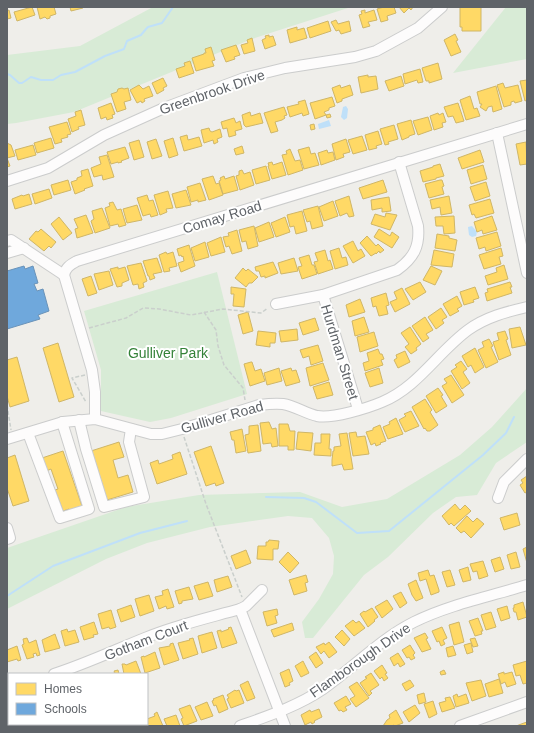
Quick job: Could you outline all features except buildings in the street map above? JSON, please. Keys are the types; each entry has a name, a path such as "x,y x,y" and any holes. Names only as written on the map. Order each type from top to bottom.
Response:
{"street":[{"name":"Greenbrook Drive","path":"7,182 48,168 104,135 164,108 244,78 285,68 355,57 376,51 418,28 442,7"},
{"name":"Comay Road","path":"64,275 65,270 69,266 78,261 527,124"},
{"path":"497,133 527,270"},
{"path":"276,304 323,295 397,270 405,265 415,252 419,237 418,226 399,162"},
{"path":"7,241 11,240 64,275 92,370 95,392 95,419"},
{"path":"7,253 24,248"},
{"name":"Hurdman Street","path":"323,295 358,409"},
{"name":"Gulliver Road","path":"9,435 28,433 62,422 95,419 151,434 162,434 259,405 270,404 282,404 319,416 333,416 382,402 408,387 469,329 495,316 527,307"},
{"path":"79,420 86,449 104,507 144,496 129,442 131,429"},
{"path":"28,433 60,518 88,509 62,422"},
{"path":"498,498 504,482 527,459"},
{"path":"7,528 10,538 7,539"},
{"name":"Flamborough Drive","path":"240,726 279,712 323,689 380,644 415,622 450,608 527,585"},
{"path":"262,590 243,607 285,726"},
{"name":"Gotham Court","path":"57,673 96,659 152,635 243,607"},
{"path":"460,726 527,702"}],"path":[{"path":"81,330 126,318 143,308 159,309 191,315 223,309 261,313 276,304"},
{"path":"204,312 216,330 218,346 224,365 243,388 246,403"},
{"path":"87,374 72,378 89,405"},
{"path":"7,404 9,435"},
{"path":"184,435 206,504 243,607"}],"green space":[{"path":"153,7 351,7 252,39 74,112 7,124 7,55 80,46"},
{"path":"506,7 527,7 527,59 453,73"},
{"name":"Gulliver Park","path":"217,272 247,394 171,418 150,422 101,411 101,370 84,311"},
{"path":"527,388 527,442 496,463 477,495 456,497 433,513 388,557 364,575 313,638 305,638 302,622 319,599 333,574 334,556 329,538 312,518 288,516 210,527 147,543 106,559 7,609 7,548 126,507 199,495 300,492 342,507 387,499 460,455 492,427"}],"water":[{"path":"346,106 348,109 347,118 344,120 341,117 343,107"},
{"path":"329,120 331,126 319,129 318,124"},
{"path":"472,226 477,232 476,236 472,237 469,235 468,227"}],"waterway":[{"path":"7,74 19,83 22,83 31,77 41,80 53,80 61,75 75,72 105,56 124,49 127,41 141,35 148,27 162,23 173,7"},
{"path":"266,497 304,498 316,502 357,533 389,531 483,455 506,433 514,417"},
{"path":"7,596 53,566 140,533 187,521"}]}
